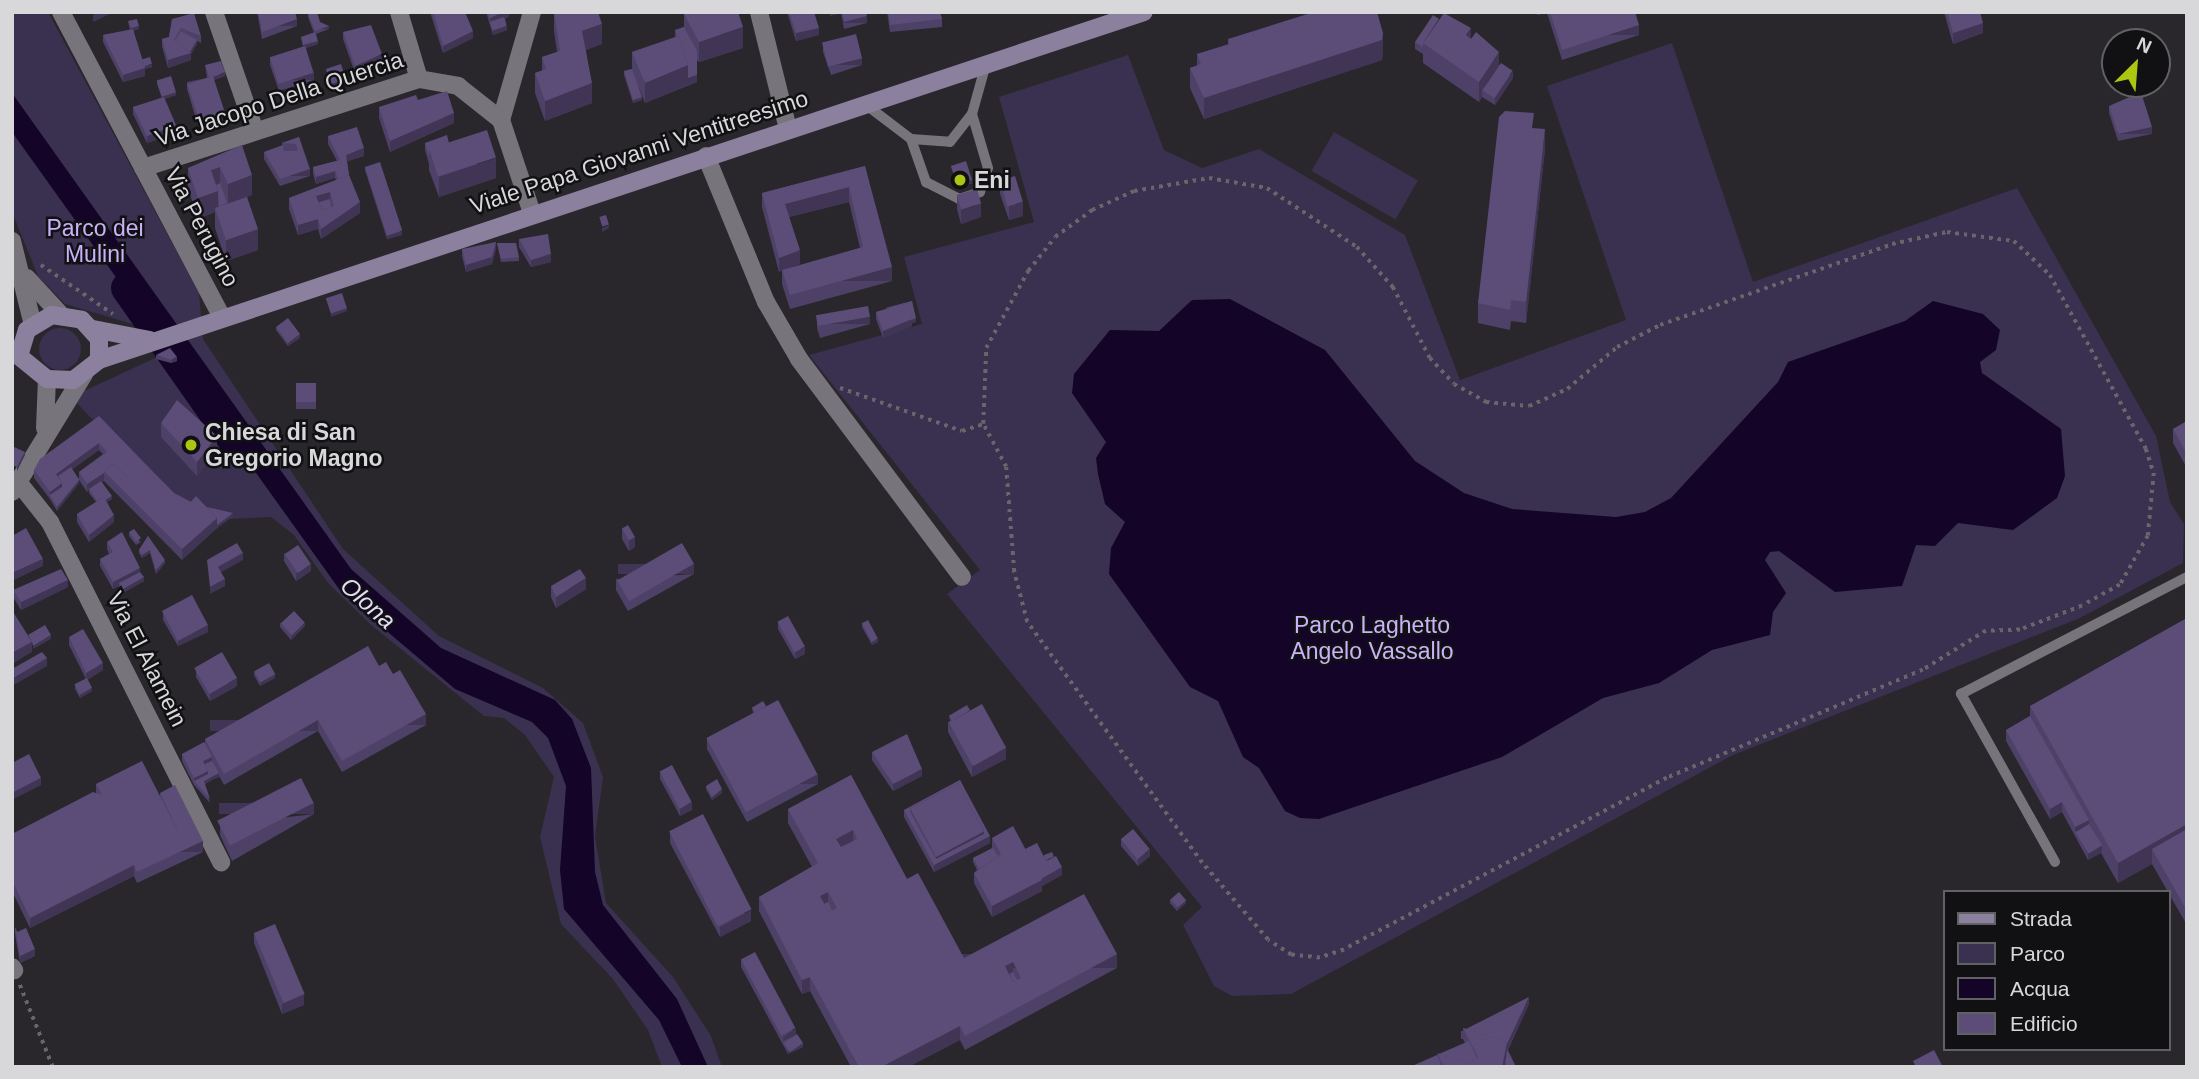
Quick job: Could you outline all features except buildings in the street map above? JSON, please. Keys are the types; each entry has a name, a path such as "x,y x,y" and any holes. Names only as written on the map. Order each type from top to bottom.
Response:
{"street":[{"name":"Via Perugino","path":"61,12 221,316"},
{"path":"214,12 255,131"},
{"path":"399,12 419,79"},
{"path":"532,12 501,120 532,213"},
{"path":"759,12 788,129"},
{"name":"Viale Papa Giovanni Ventitreesimo","path":"99,360 183,328 1144,12"},
{"name":"Via Jacopo Della Quercia","path":"143,168 419,79 458,86 501,120"},
{"path":"706,156 766,302 823,390 962,577"},
{"path":"12,241 23,273 24,330 19,345 18,363 47,379 84,374"},
{"path":"23,273 61,315 93,329 150,340"},
{"path":"24,330 61,315"},
{"path":"16,487 84,374 99,360 93,329"},
{"path":"37,451 47,379"},
{"name":"Via El Alamein","path":"16,487 50,522 221,862"}],"lane":[{"path":"865,104 911,139 950,142 972,114 986,64"},
{"path":"911,139 926,182 959,199 980,192 988,167 972,114"},
{"path":"2055,862 1961,694 2187,577"}],"path":[{"path":"1209,178 1240,180 1276,193 1357,247 1393,288 1430,358 1454,384 1486,402 1529,406 1567,389 1617,347 1660,325 1892,244 1947,232 1986,234 2033,253 2050,275 2146,449 2154,473 2152,520 2120,585 2082,607 2020,630 1986,631 1923,670 1714,756 1320,958 1292,955 1251,921 1179,834 1168,809 1027,622 1013,572 1006,467 983,424 986,348 1028,271 1055,237 1092,210 1134,191 1209,178"},
{"path":"12,241 73,291 125,321"},
{"path":"823,390 866,394 962,431 983,424"},
{"path":"13,968 53,1067"}],"green space":[{"name":"Parco dei Mulini","path":"12,12 48,12 199,293 203,339 343,549 439,636 543,688 583,723 603,777 595,836 606,903 673,977 711,1036 722,1067 662,1067 648,1030 613,979 561,924 540,837 554,777 525,735 504,718 484,716 371,625 328,583 294,535 271,517 228,519 161,491 71,397 166,353 136,325 65,304 38,276 12,212"},
{"name":"Parco Laghetto Angelo Vassallo","path":"1672,43 1753,282 2017,188 2156,436 2170,502 2184,524 2183,563 2080,618 1733,755 1291,994 1232,996 1214,986 1183,925 1202,907 947,594 980,570 809,355 922,324 904,257 1034,222 999,97 1128,55 1164,150 1202,168 1259,149 1405,235 1460,380 1626,320 1547,86"},
{"path":"1334,132 1418,180 1396,219 1312,171"},
{"path":"60,328 75,334 81,349 75,364 60,370 45,364 39,349 45,334"}],"water":[{"path":"12,93 351,569 441,648 555,700 572,719 591,768 595,872 603,905 677,999 708,1067 682,1067 659,1020 564,909 560,870 566,786 548,738 532,722 455,689 342,593 12,132"},
{"path":"1230,299 1325,350 1415,461 1464,493 1512,509 1616,517 1645,512 1671,498 1778,382 1788,362 1905,321 1933,301 1983,314 2000,330 1996,350 1980,362 1982,373 2061,429 2065,476 2057,498 2013,530 1958,523 1935,546 1916,545 1902,586 1835,592 1779,551 1770,552 1765,560 1786,593 1773,612 1770,635 1712,650 1659,683 1603,698 1502,757 1319,819 1300,818 1285,811 1259,768 1243,757 1218,701 1190,687 1109,574 1111,548 1125,522 1105,504 1096,458 1106,442 1072,393 1074,374 1110,330 1159,331 1192,300"}],"waterway":[{"name":"Olona","path":"127,288 234,440"}],"place":[{"name":"Eni","path":"960,180"},
{"name":"Chiesa di San Gregorio Magno","path":"191,445"}]}
